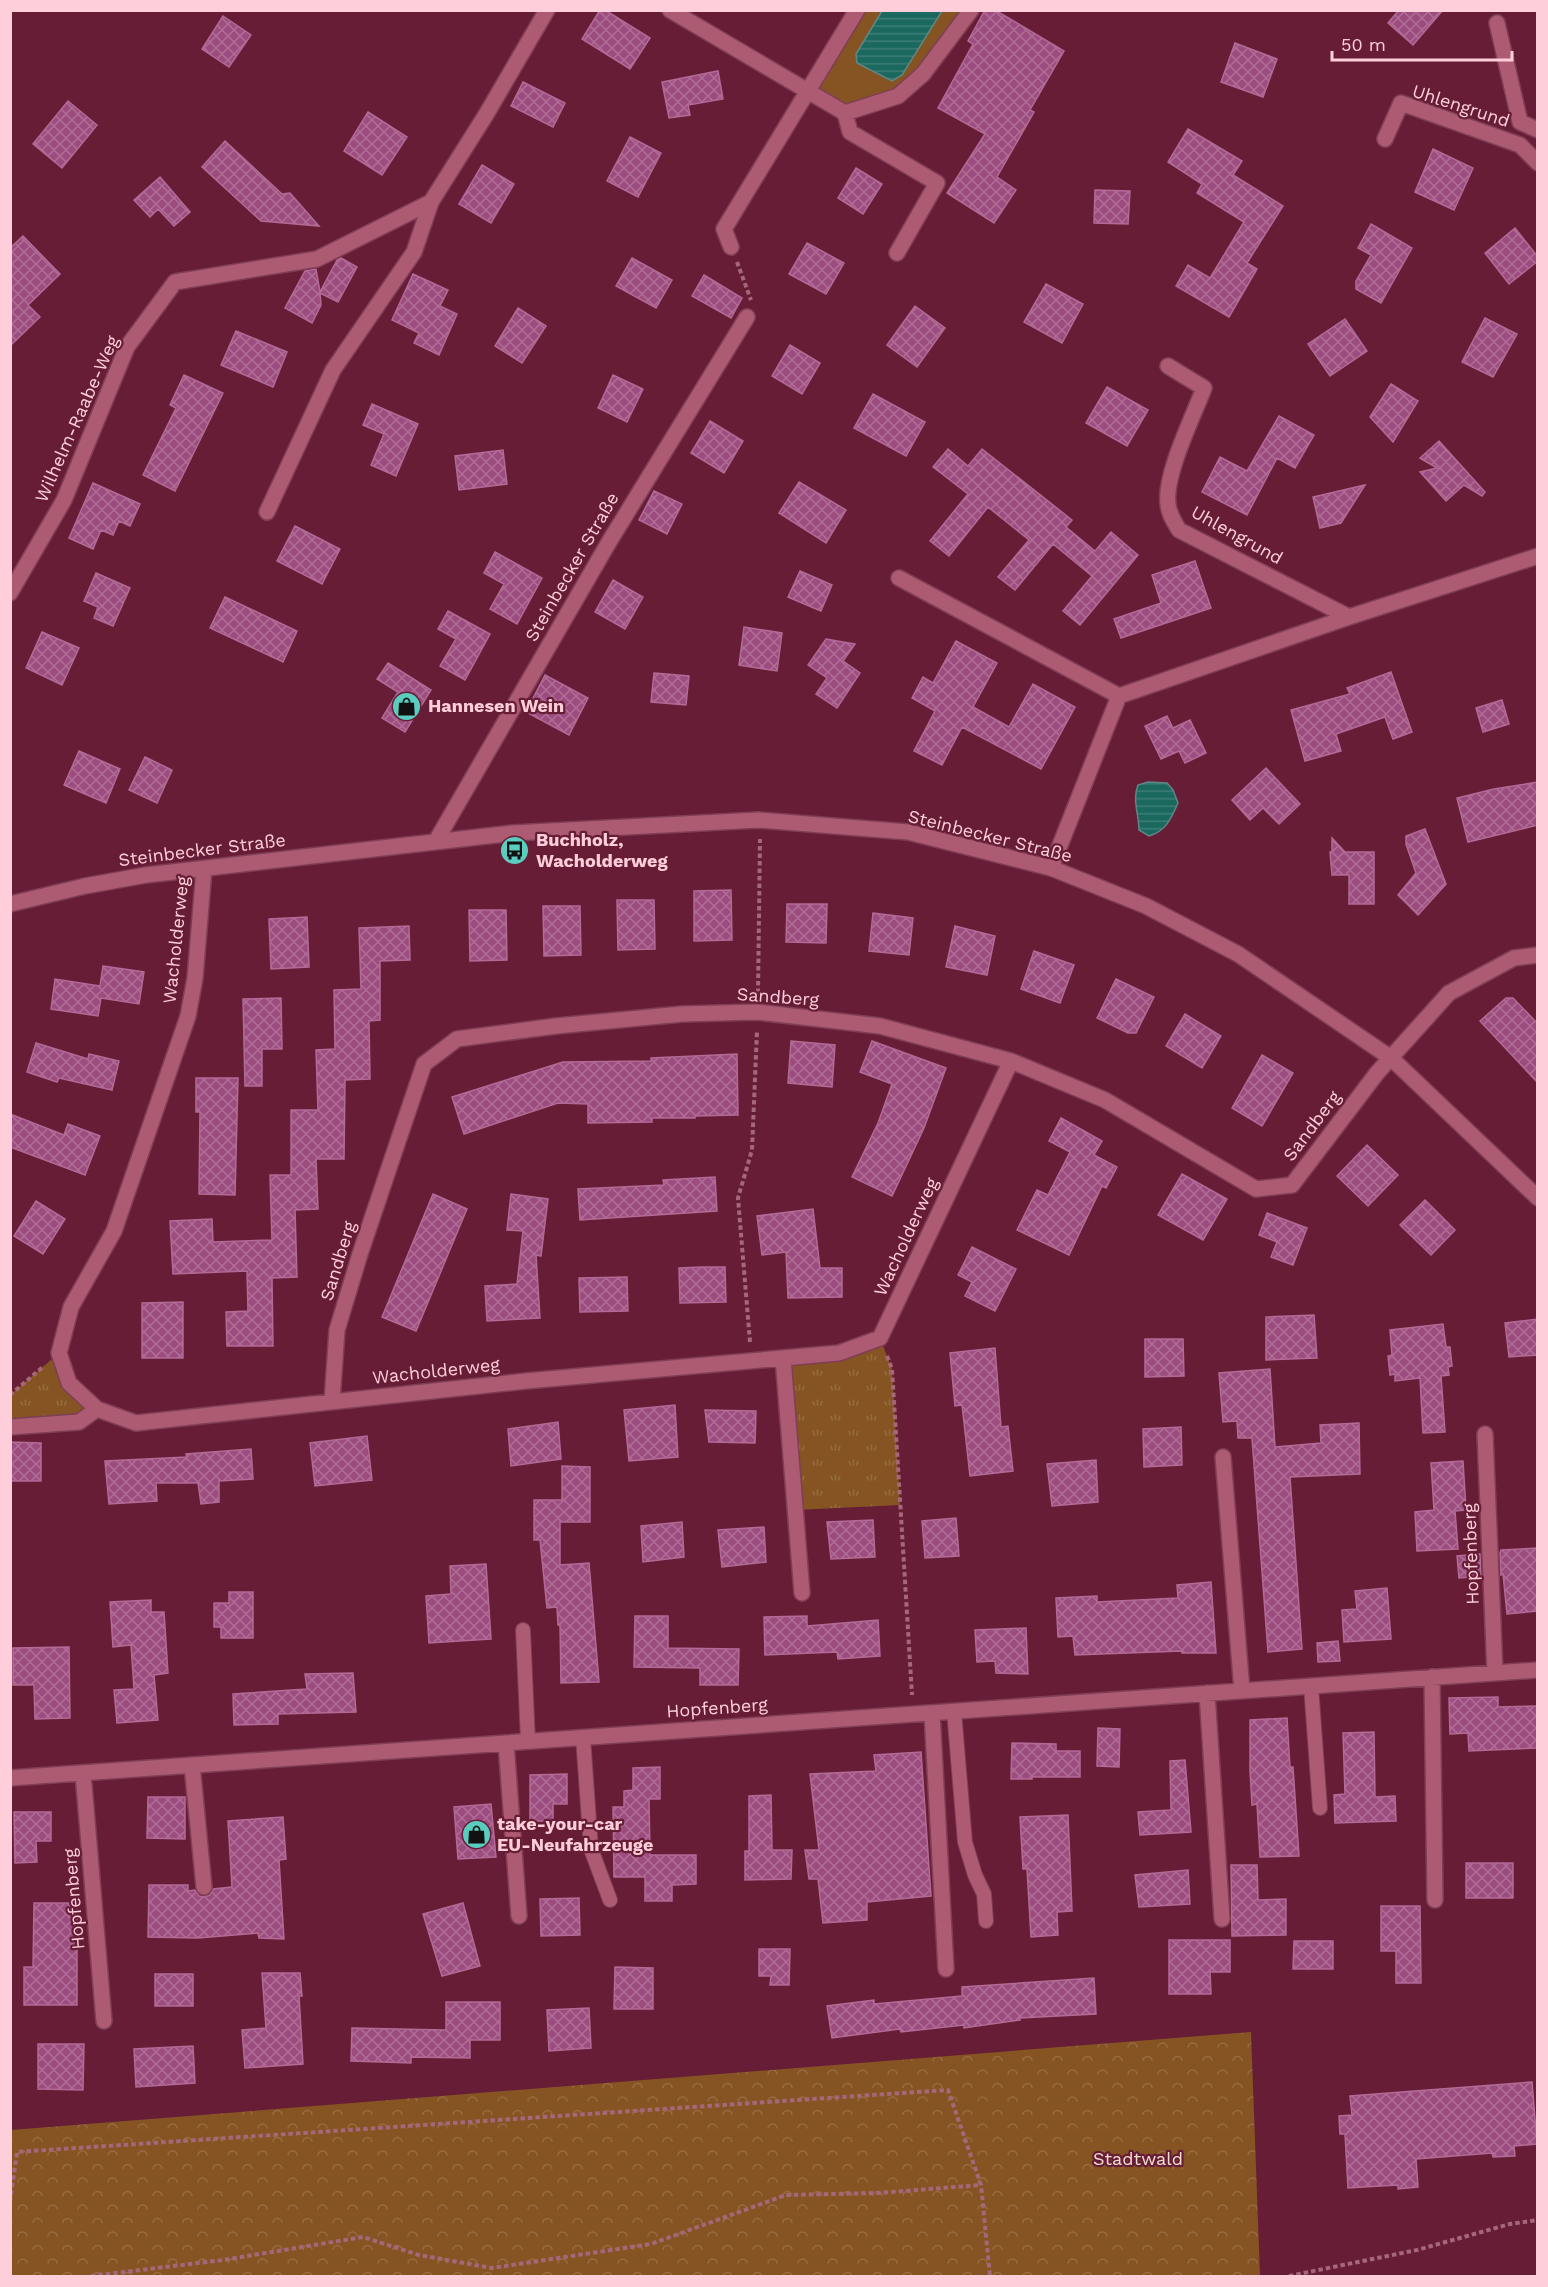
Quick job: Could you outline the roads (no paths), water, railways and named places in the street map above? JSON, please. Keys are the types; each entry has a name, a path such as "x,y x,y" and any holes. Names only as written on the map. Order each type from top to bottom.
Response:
{"street":[{"path":"267,512 333,370 414,252 431,202 487,113 547,10"},
{"path":"670,10 845,113 898,96 923,74 971,10"},
{"path":"731,247 724,229 857,10"},
{"name":"Uhlengrund","path":"1497,23 1520,122 1538,129"},
{"name":"Uhlengrund","path":"1385,139 1401,103 1520,145 1538,163"},
{"path":"845,113 850,132 937,183 897,253"},
{"name":"Wilhelm-Raabe-Weg","path":"10,592 64,500 127,347 175,282 317,259 431,202"},
{"name":"Steinbecker Straße","path":"436,840 609,542 747,317"},
{"name":"Uhlengrund","path":"1168,366 1204,388 1169,480 1168,502 1171,517 1179,530 1349,617"},
{"path":"899,578 1119,696 1349,617 1538,556"},
{"path":"1051,868 1119,696"},
{"name":"Steinbecker Straße","path":"10,904 85,886 146,875 436,840 513,833 758,820 908,832 1051,868 1146,906 1238,954 1391,1058 1538,1198"},
{"name":"Wacholderweg","path":"204,869 195,978 188,1016 114,1231 71,1307 59,1353 69,1383 97,1409 136,1423 332,1401 839,1353 880,1338 1011,1061"},
{"name":"Sandberg","path":"332,1401 337,1330 424,1064 458,1039 556,1026 681,1014 757,1012 880,1026 1011,1061 1105,1100 1256,1189 1292,1185 1377,1073 1449,993 1514,958 1538,956"},
{"path":"783,1358 802,1593"},
{"path":"10,1427 79,1422 97,1409"},
{"name":"Hopfenberg","path":"1485,1434 1495,1673"},
{"path":"1223,1456 1242,1691"},
{"name":"Hopfenberg","path":"10,1778 1538,1670"},
{"path":"1432,1677 1435,1900"},
{"path":"1207,1694 1222,1919"},
{"path":"932,1713 946,1969"},
{"path":"506,1743 519,1916"},
{"path":"192,1765 204,1887"},
{"name":"Hopfenberg","path":"83,1773 104,2021"}],"lane":[{"path":"523,1630 528,1741"},
{"path":"1311,1686 1320,1808"},
{"path":"954,1711 965,1842 975,1875 984,1894 986,1921"},
{"path":"584,1737 591,1848 610,1900"}],"place":[{"name":"Hannesen Wein","path":"407,706"},
{"name":"Buchholz, Wacholderweg","path":"515,850"},
{"name":"take-your-car EU-Neufahrzeuge","path":"476,1834"}],"park label":[{"name":"Stadtwald","path":"1138,2159"}]}
